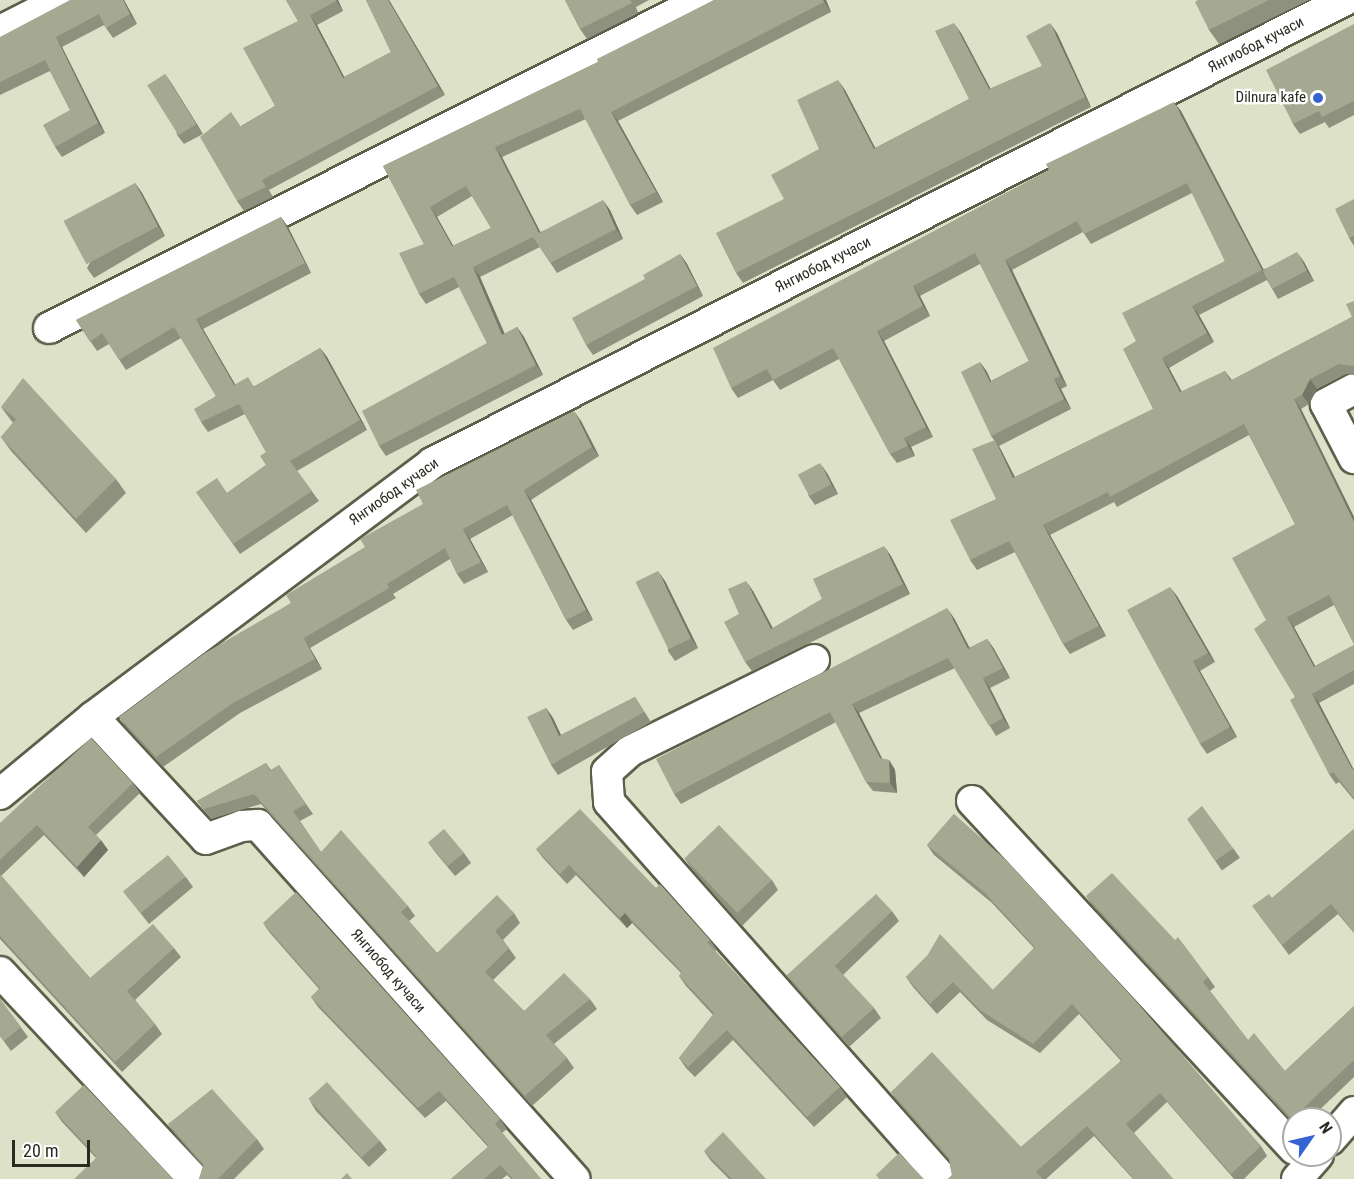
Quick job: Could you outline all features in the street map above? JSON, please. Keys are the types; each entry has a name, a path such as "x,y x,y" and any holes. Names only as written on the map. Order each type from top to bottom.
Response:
{"street":[{"path":"0,31 61,0"},
{"path":"49,328 703,0"},
{"name":"Янгиобод кучаси","path":"575,1179 258,825 242,826 206,839 93,717 432,463 1345,0"},
{"path":"1354,389 1326,404 1354,458"},
{"path":"814,660 630,752 607,772 609,802 943,1179"},
{"path":"0,794 93,717"},
{"path":"972,801 1282,1137"},
{"path":"0,972 194,1179"},
{"path":"1342,1126 1354,1112"}],"building":[{"path":"70,0 123,0 130,14 106,28 99,14 56,37 98,123 55,147 43,125 70,110 45,60 0,82 0,37"},
{"path":"286,0 336,0 310,15 343,78 391,52 366,0 388,0 438,86 262,180 266,187 237,201 200,137 231,112 241,127 275,106 243,48 298,21"},
{"path":"565,0 630,0 632,3 580,29"},
{"path":"714,0 823,0 824,2 611,112 656,192 630,205 580,109 495,147 539,233 603,200 616,229 550,263 533,237 473,267 502,335 517,327 536,365 379,446 362,411 487,343 454,277 419,294 399,253 424,244 383,166 598,62 597,59","holes":["466,186 491,228 452,246 430,207"]},
{"path":"1198,0 1269,0 1209,30 1195,2"},
{"path":"954,23 989,89 1042,66 1026,36 1050,23 1085,97 736,273 716,233 784,199 771,175 819,149 797,100 838,80 874,149 969,99 935,31"},
{"name":"Dilnura kafe","path":"1354,24 1354,101 1322,117 1319,111 1293,124 1266,70"},
{"path":"165,74 196,124 178,135 147,85"},
{"path":"1174,102 1262,270 1192,306 1207,333 1162,358 1180,392 1225,371 1230,381 1352,317 1346,304 1354,301 1354,366 1339,364 1310,379 1302,395 1294,399 1354,522 1354,644 1329,595 1287,617 1314,667 1354,645 1354,670 1312,694 1352,769 1354,768 1354,798 1333,772 1329,774 1290,700 1295,697 1254,629 1266,620 1232,558 1295,524 1244,424 1110,497 1108,492 1043,525 1099,626 1063,644 1009,541 970,560 950,520 996,499 972,449 995,440 1013,478 1153,409 1123,349 1136,341 1122,313 1225,261 1187,183 1084,234 1077,221 1005,260 1060,376 1054,379 1064,399 991,436 961,372 980,362 990,382 1029,361 975,253 913,286 923,306 877,331 926,427 904,438 908,446 890,454 833,348 773,380 767,369 731,388 713,348 1049,170 1046,164"},
{"path":"135,183 158,226 86,264 63,221"},
{"path":"1354,199 1354,236 1349,238 1335,209"},
{"path":"281,217 305,263 196,319 234,385 248,377 254,387 320,348 360,420 290,461 312,491 233,544 196,492 217,478 227,493 266,465 260,456 266,452 239,404 201,422 194,409 216,396 174,327 119,360 102,333 90,342 76,320"},
{"path":"1297,252 1307,271 1272,289 1263,270"},
{"path":"680,254 697,286 586,345 572,318 645,279 643,275"},
{"path":"23,378 116,479 76,519 1,437 16,419 1,407"},
{"path":"574,411 592,447 524,490 586,610 566,620 507,505 463,529 481,562 457,574 445,548 387,584 389,588 304,638 315,659 233,703 156,757 119,717 205,653 291,603 286,595 365,547 360,539 423,504 416,490"},
{"path":"820,463 831,484 809,496 798,475"},
{"path":"884,546 903,584 745,662 724,622 739,614 728,589 746,581 771,629 822,599 813,579"},
{"path":"658,571 691,638 668,649 636,582"},
{"path":"1170,587 1208,653 1193,661 1230,727 1200,744 1127,610"},
{"path":"947,608 968,649 987,639 1003,668 983,678 1003,718 989,726 948,658 852,704 880,758 889,760 890,783 866,782 830,712 674,794 656,759"},
{"path":"635,697 644,712 551,765 527,717 546,708 559,736"},
{"path":"91,738 133,783 88,827 101,840 77,867 37,825 0,860 0,823"},
{"path":"266,763 270,771 279,765 306,804 293,811 321,852 341,830 408,906 401,912 437,953 497,895 514,913 495,931 509,948 485,972 524,1011 564,973 590,999 546,1035 567,1058 525,1096 254,794 204,809 197,801"},
{"path":"1202,806 1233,848 1215,861 1187,819"},
{"path":"580,809 656,888 660,884 710,940 707,942 840,1087 807,1117 727,1030 688,1067 679,1058 714,1013 679,976 682,972 625,913 620,918 569,865 560,874 536,849"},
{"path":"954,814 1006,860 1134,999 1261,1146 1231,1174 1160,1093 1126,1124 1173,1179 1134,1179 1087,1126 1036,1172 1043,1179 948,1179 952,1175 949,1158 891,1092 932,1052 1021,1147 1122,1060 1072,1004 1033,1044 980,1010 953,982 930,1004 906,977 927,956 940,934 993,990 1035,947 985,893 927,845"},
{"path":"719,825 772,880 737,913 684,858"},
{"path":"444,829 464,853 448,866 428,842"},
{"path":"1354,829 1354,932 1331,904 1282,945 1252,906 1269,894 1272,898"},
{"path":"168,855 186,877 141,913 123,892"},
{"path":"1112,873 1175,940 1178,937 1208,977 1203,982 1248,1040 1254,1033 1285,1071 1354,1006 1354,1060 1305,1107 1282,1108 1086,896"},
{"path":"0,874 90,978 153,924 174,948 127,991 155,1024 115,1062 0,936"},
{"path":"296,892 500,1119 495,1124 541,1179 513,1179 500,1165 484,1179 451,1179 489,1146 439,1091 418,1108 311,997 320,988 263,923"},
{"path":"876,894 892,911 835,966 874,1008 842,1037 787,975"},
{"path":"0,999 21,1027 4,1041 0,1035"},
{"path":"327,1082 380,1141 361,1157 308,1099"},
{"path":"84,1085 173,1179 74,1179 97,1157 55,1112"},
{"path":"212,1089 257,1139 218,1179 199,1179 204,1165 168,1124"},
{"path":"723,1132 766,1179 732,1179 704,1151"},
{"path":"899,1153 924,1179 879,1179 876,1175"},
{"path":"347,1173 352,1179 341,1179"}],"place":[{"name":"Dilnura kafe","path":"1318,98"}]}
